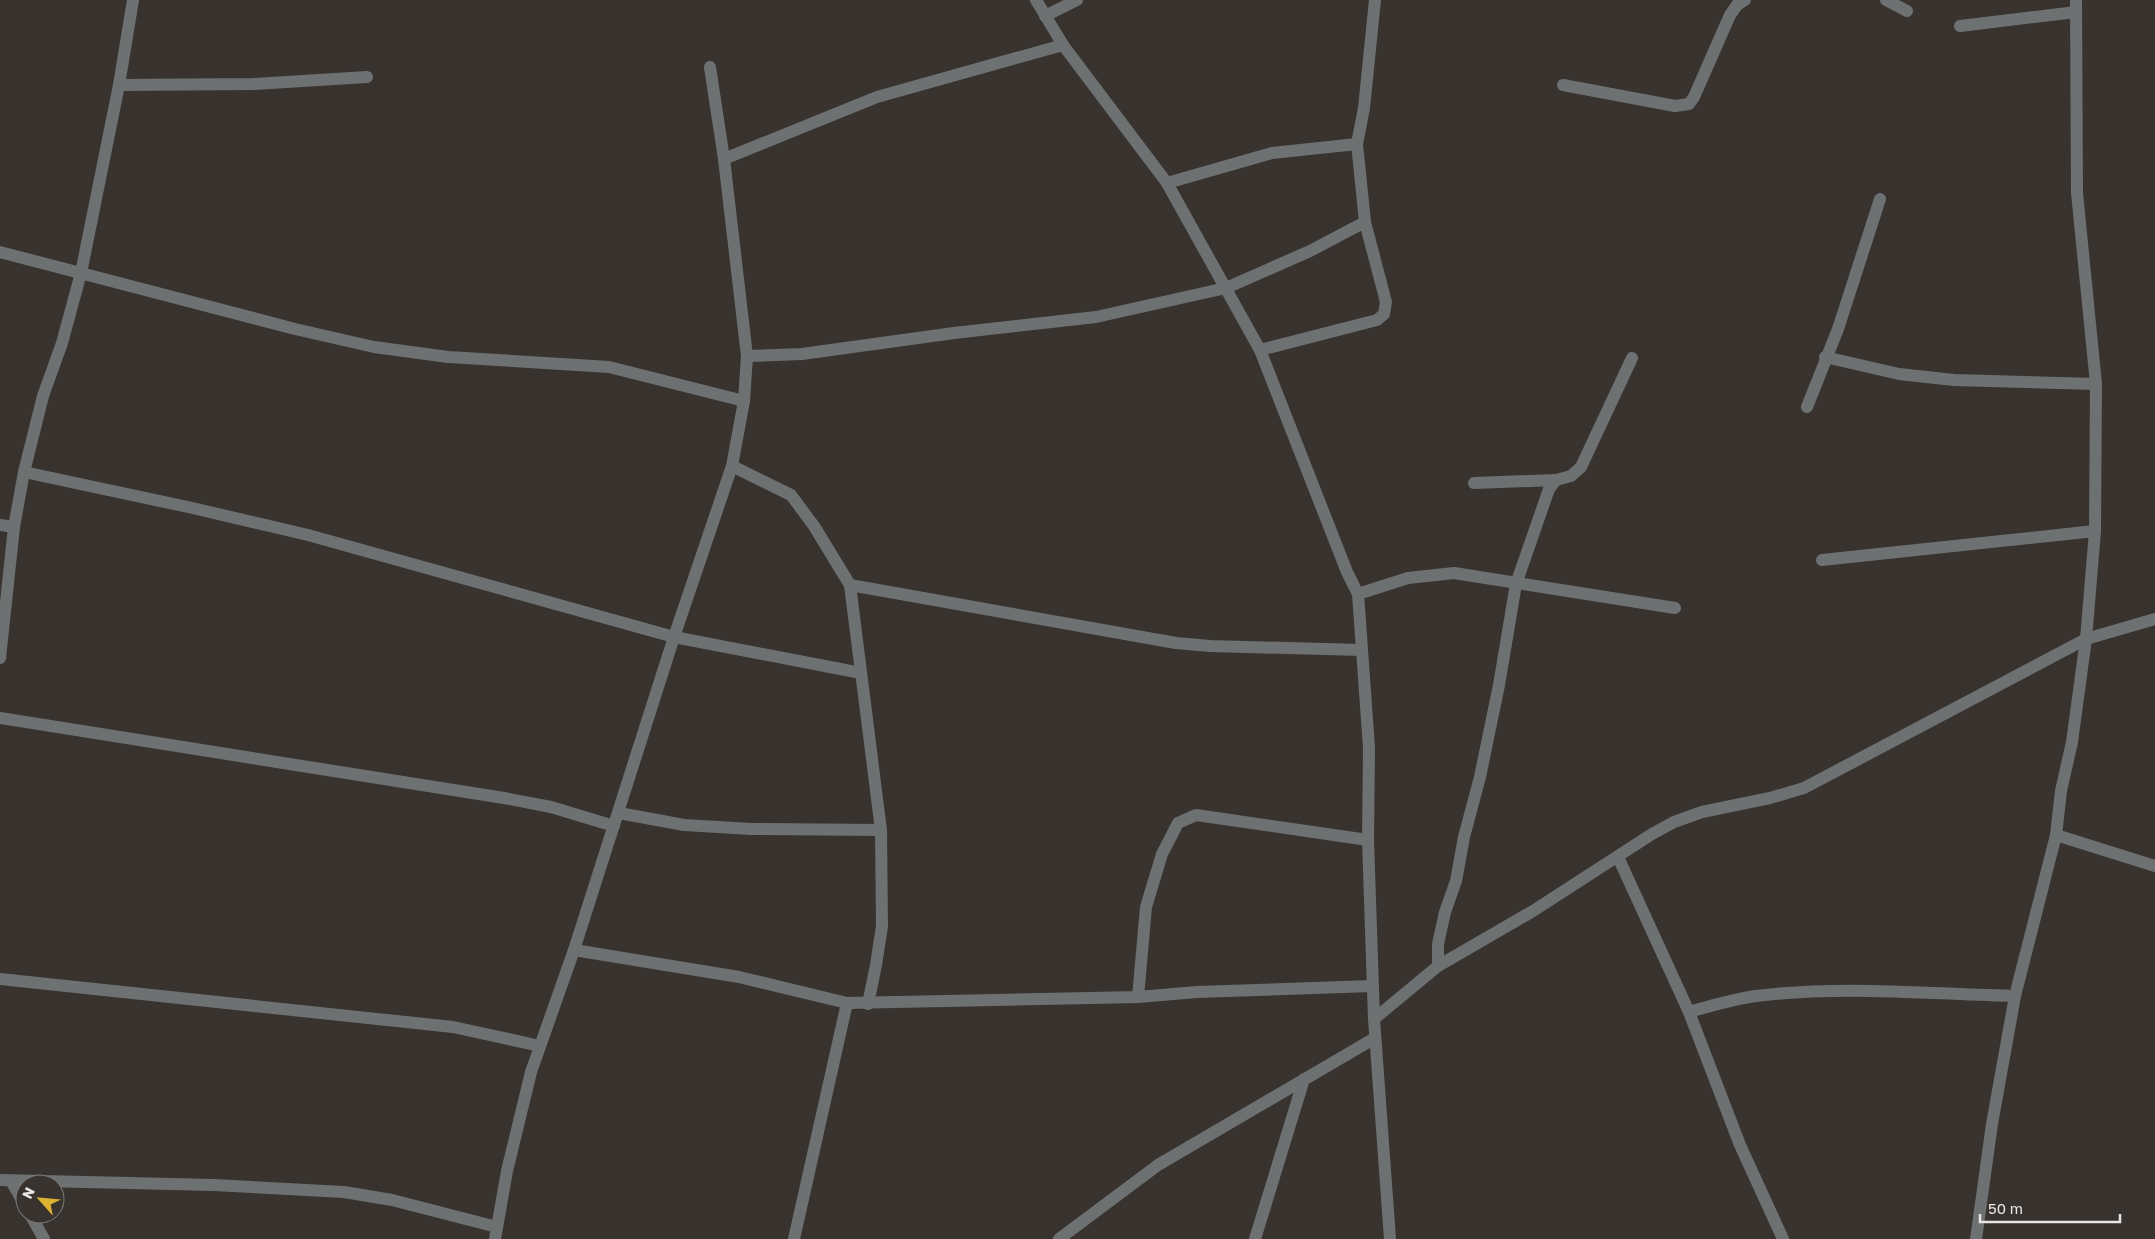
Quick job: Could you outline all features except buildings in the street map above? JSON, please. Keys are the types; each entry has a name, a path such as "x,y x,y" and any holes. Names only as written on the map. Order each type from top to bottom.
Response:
{"street":[{"path":"0,658 14,527 24,472 43,396 62,343 81,273 119,84 133,0"},
{"path":"1036,0 1063,45 1167,183 1260,350 1347,572 1358,594 1369,748 1368,840 1372,986 1390,1239"},
{"path":"1045,16 1077,0"},
{"path":"1260,350 1347,329 1377,320 1384,314 1386,302 1365,222 1357,144 1364,108 1375,0"},
{"path":"1563,85 1675,106 1688,104 1694,97 1730,16 1737,4 1745,0"},
{"path":"1886,0 1906,11"},
{"path":"1960,26 2076,6 2076,192 2096,384 2095,531 2079,703 2061,791 2056,835 2015,996 1992,1124 1976,1239"},
{"path":"724,159 877,97 1063,45"},
{"path":"6,1180 214,1185 344,1192 392,1200 496,1233 524,1097 619,813 674,637 732,466 744,401 747,356 724,159 710,67"},
{"path":"119,84 254,84 367,77"},
{"path":"1167,183 1272,153 1357,144"},
{"path":"1807,406 1838,329 1880,199"},
{"path":"747,356 802,354 1096,316 1226,288 1310,251 1365,222"},
{"path":"0,252 374,347 448,357 609,367 744,401"},
{"path":"1826,357 1899,374 1945,379 2096,384"},
{"path":"1474,483 1556,480 1571,476 1581,467 1632,358"},
{"path":"732,466 791,495 820,534 850,585 881,830 882,926 868,1004"},
{"path":"24,472 308,535 674,637 861,673"},
{"path":"1438,966 1438,944 1445,912 1456,881 1464,837 1484,759 1516,584 1549,489 1556,480"},
{"path":"0,525 14,527"},
{"path":"1822,560 2095,531"},
{"path":"1358,594 1408,578 1454,573 1675,608"},
{"path":"850,585 1176,643 1210,646 1362,650"},
{"path":"1374,1018 1438,966 1533,911 1652,834 1692,815 1770,798 1812,784 2086,640 2155,619"},
{"path":"0,718 471,792 551,807 614,826"},
{"path":"619,813 694,825 751,829 881,830"},
{"path":"1138,997 1146,907 1162,854 1178,823 1196,815 1368,840"},
{"path":"2056,835 2155,866"},
{"path":"1618,857 1689,1012 1740,1145 1784,1239"},
{"path":"574,950 739,977 847,1003 868,1004 984,999 1138,997 1198,992 1372,986"},
{"path":"0,979 453,1028 540,1046"},
{"path":"1689,1012 1756,996 1812,992 2015,996"},
{"path":"794,1239 847,1003"},
{"path":"1059,1239 1158,1165 1375,1038"},
{"path":"1255,1239 1304,1079"},
{"path":"6,1180 15,1192"},
{"path":"36,1224 44,1239"}]}
